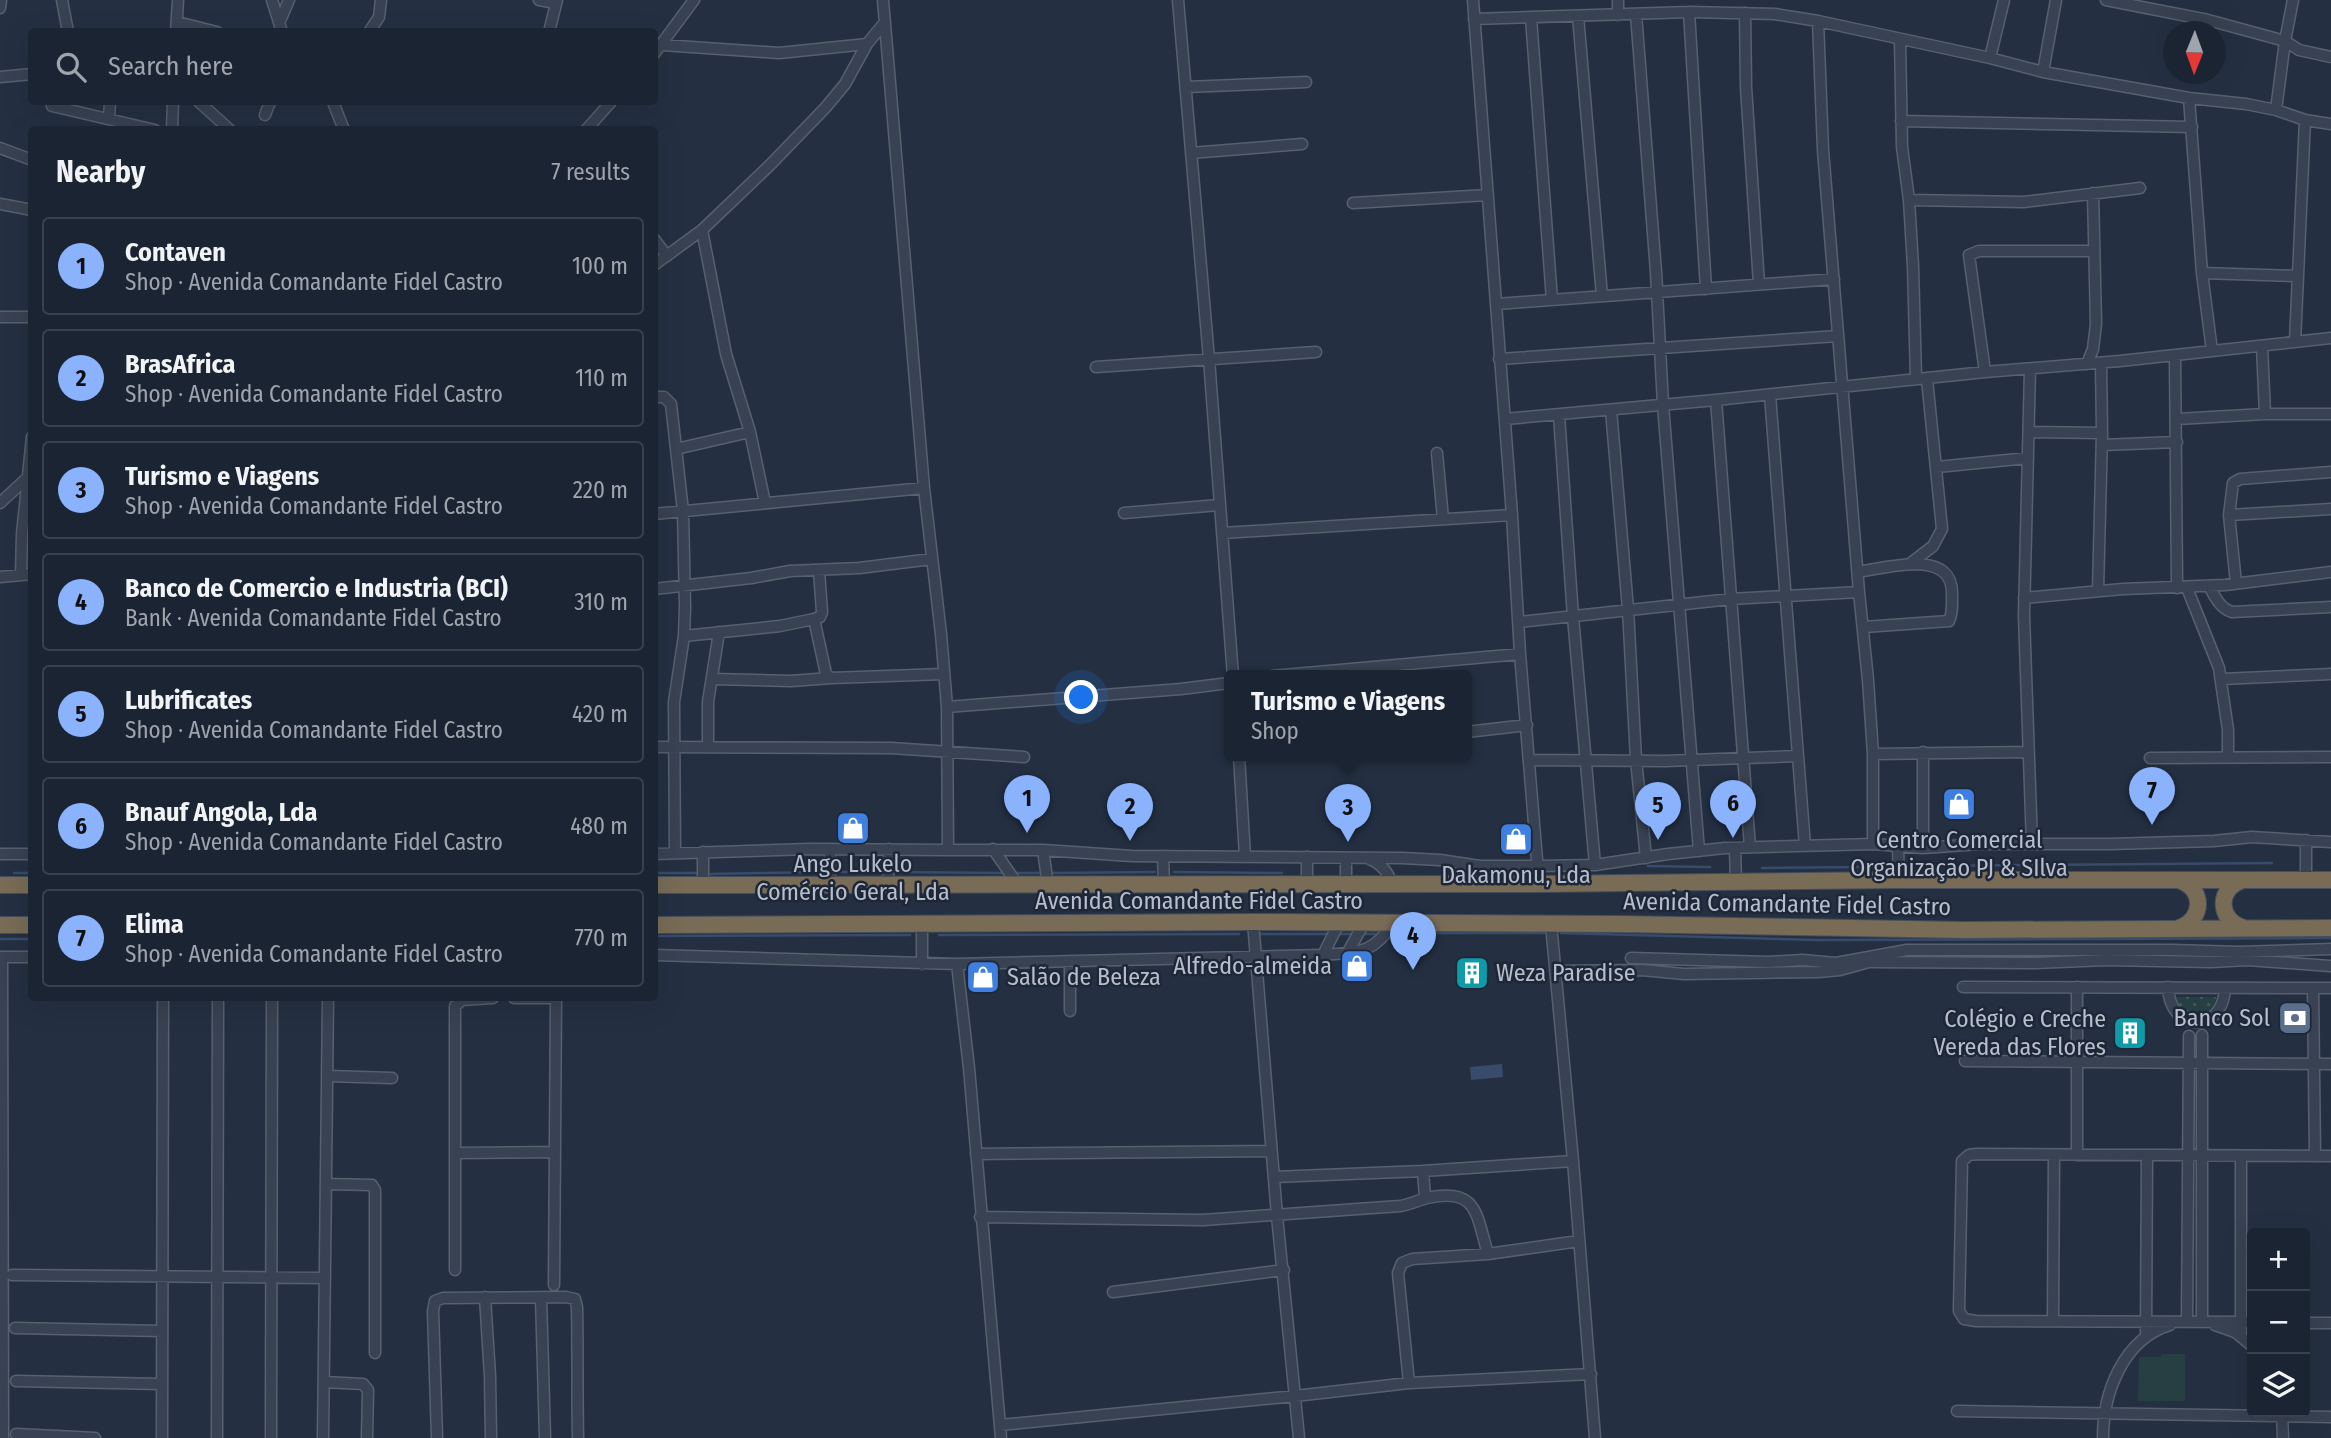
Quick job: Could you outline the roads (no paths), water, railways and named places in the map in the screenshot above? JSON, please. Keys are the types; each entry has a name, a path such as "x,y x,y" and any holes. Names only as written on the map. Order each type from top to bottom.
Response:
{"highway":[{"path":"2175,879 2191,886 2199,904 2190,923 2175,928"},
{"path":"2249,879 2240,880 2230,887 2225,893 2223,904 2230,922 2249,929"},
{"name":"Avenida Comandante Fidel Castro","path":"658,885 2331,880"},
{"path":"0,885 28,885"},
{"name":"Avenida Comandante Fidel Castro","path":"658,925 1253,922 1965,930 2331,928"},
{"path":"0,925 28,925"}],"street":[{"path":"0,8 1,0"},
{"path":"62,0 67,28"},
{"path":"176,27 178,0"},
{"path":"272,0 281,26"},
{"path":"281,26 289,0"},
{"path":"372,28 379,17 381,0"},
{"path":"538,0 557,1 550,28"},
{"path":"658,49 694,0"},
{"path":"883,0 924,488 947,707 948,849"},
{"path":"1178,0 1233,670"},
{"path":"1472,0 1539,884"},
{"path":"1618,0 1618,15"},
{"path":"1990,58 2004,0"},
{"path":"2043,72 2056,0"},
{"path":"2106,0 2208,20 2285,41 2299,50 2331,57"},
{"path":"2276,110 2285,41 2294,0"},
{"path":"1474,19 1689,12 1775,14 1818,20 2043,72 2189,98 2246,104 2331,124"},
{"path":"1689,12 1706,289"},
{"path":"1745,13 1746,87 1759,284"},
{"path":"1636,14 1663,405 1699,851"},
{"path":"1578,16 1602,296"},
{"path":"1531,18 1552,299"},
{"path":"1818,20 1823,150 1873,754 1872,844"},
{"path":"658,262 702,230 826,107 845,84 867,44 885,22"},
{"path":"1900,40 1902,147 1909,200 1921,379 1937,467 1942,529 1933,546 1911,563"},
{"path":"658,49 779,53 867,44"},
{"path":"0,77 28,75"},
{"path":"1186,87 1306,82"},
{"path":"2189,98 2202,273 2212,351"},
{"path":"109,118 110,105"},
{"path":"172,126 173,105"},
{"path":"202,105 226,126"},
{"path":"265,115 269,105"},
{"path":"334,105 342,126"},
{"path":"590,126 608,105"},
{"path":"52,106 137,126"},
{"path":"2295,342 2305,120"},
{"path":"1901,121 2192,127"},
{"path":"1191,152 1302,144"},
{"path":"0,148 28,158"},
{"path":"1909,200 2024,202 2140,188"},
{"path":"2087,364 2095,336 2093,193"},
{"path":"1353,203 1488,195"},
{"path":"0,204 28,209"},
{"path":"702,230 726,354 750,432 765,503"},
{"path":"658,244 667,256"},
{"path":"1985,372 1969,254 1979,251 2094,251"},
{"path":"2202,273 2298,276"},
{"path":"1497,304 1834,279"},
{"path":"0,317 28,317"},
{"path":"1499,359 1838,336"},
{"path":"1505,419 2101,363 2331,338"},
{"path":"2262,346 2265,414"},
{"path":"1096,368 1316,352"},
{"path":"2175,355 2182,588 2222,679 2228,730 2228,758"},
{"path":"2098,591 2101,363"},
{"path":"2030,369 2024,598 2032,844"},
{"path":"1770,395 1805,846"},
{"path":"658,397 664,397 671,404 683,511 684,636 674,702 675,853"},
{"path":"1716,400 1750,847"},
{"path":"1611,410 1628,609 1636,760 1646,858"},
{"path":"2177,419 2265,414 2331,414"},
{"path":"1559,415 1573,617 1595,864"},
{"path":"676,449 750,432"},
{"path":"2029,432 2177,442"},
{"path":"1437,453 1443,519"},
{"path":"1937,467 2028,458"},
{"path":"0,577 26,575 28,470"},
{"path":"2236,583 2229,515 2232,483 2236,480 2331,472"},
{"path":"0,503 27,478"},
{"path":"658,514 924,488"},
{"path":"1124,513 1219,505"},
{"path":"2229,515 2331,509"},
{"path":"1222,533 1512,515"},
{"path":"658,589 790,571 819,571 932,559"},
{"path":"1858,572 1911,563 1930,566 1950,578 1952,591 1951,619 1944,622 1864,626"},
{"path":"684,636 780,626 820,617 822,612 819,571"},
{"path":"2024,598 2098,591 2209,586 2331,572"},
{"path":"2209,586 2220,605 2232,612 2331,607"},
{"path":"1518,622 1731,599 1859,592"},
{"path":"814,619 826,674 831,678"},
{"path":"708,747 708,702 719,632"},
{"path":"1340,670 1520,654"},
{"path":"712,679 791,681 944,674"},
{"path":"2222,679 2331,674"},
{"path":"947,707 1181,690 1224,684"},
{"path":"1472,731 1527,725"},
{"path":"658,747 891,748 1024,757"},
{"path":"1923,752 1923,848"},
{"path":"1873,754 2028,752"},
{"path":"1530,760 1798,756"},
{"path":"2150,758 2331,757"},
{"path":"1239,761 1245,856"},
{"path":"658,854 830,849 993,849 1163,856 1440,860 1480,866 1539,866 1595,864 1750,847 1872,844 1923,848 1979,844 2214,841 2252,837 2331,842"},
{"path":"2306,841 2306,880"},
{"path":"1898,847 1899,880"},
{"path":"1735,848 1735,882"},
{"path":"830,849 830,885"},
{"path":"888,885 889,849"},
{"path":"993,849 1018,885"},
{"path":"1043,850 1048,885"},
{"path":"703,852 703,885"},
{"path":"0,854 28,854"},
{"path":"1163,856 1164,885"},
{"path":"1307,857 1307,884"},
{"path":"1346,858 1346,884"},
{"path":"1363,858 1381,865 1392,884"},
{"path":"1253,922 1271,1151 1299,1438"},
{"path":"1322,955 1339,923"},
{"path":"1348,952 1364,923"},
{"path":"658,955 957,964 1322,955 1359,951 1375,946 1393,923"},
{"path":"922,924 922,964"},
{"path":"1551,924 1595,1438"},
{"path":"1631,958 1741,962 1802,960 1836,963 1907,950 2239,952 2331,948"},
{"path":"1555,971 1642,970 1684,974 1773,974 1840,970 1907,950"},
{"path":"3,1438 1,957 28,957"},
{"path":"1871,962 2248,960 2331,963"},
{"path":"1070,961 1070,1012"},
{"path":"957,964 1001,1438"},
{"path":"1963,987 2331,988"},
{"path":"2077,987 2077,1155"},
{"path":"2168,988 2169,1001 2174,1011 2189,1028 2187,1321"},
{"path":"2189,1028 2202,1028 2215,1016 2221,1007 2225,988"},
{"path":"2313,988 2315,1156"},
{"path":"162,1438 163,1001"},
{"path":"217,1438 218,1001"},
{"path":"271,1438 272,1001"},
{"path":"323,1438 328,1001"},
{"path":"455,1270 455,1006 461,1001"},
{"path":"554,1285 556,1001"},
{"path":"2202,1028 2202,1321"},
{"path":"1965,1061 2331,1063"},
{"path":"328,1076 392,1078"},
{"path":"976,1154 1271,1151"},
{"path":"455,1153 555,1152"},
{"path":"2247,1322 1970,1321 1960,1315 1959,1305 1962,1161 1977,1154 2331,1156"},
{"path":"2053,1321 2054,1155"},
{"path":"2146,1337 2147,1156"},
{"path":"2241,1156 2247,1322 2241,1336"},
{"path":"1274,1177 1573,1161"},
{"path":"1423,1171 1426,1198"},
{"path":"326,1184 362,1183 372,1185 375,1190 375,1353"},
{"path":"981,1217 1154,1220 1277,1216 1407,1206 1426,1198 1457,1196 1468,1200 1476,1212 1488,1254"},
{"path":"1409,1383 1398,1280 1399,1266 1402,1263 1412,1259 1488,1254 1579,1241"},
{"path":"1113,1292 1284,1270"},
{"path":"12,1275 325,1278"},
{"path":"485,1297 491,1438"},
{"path":"541,1297 545,1438"},
{"path":"437,1438 433,1311 435,1301 443,1298 566,1297 575,1299 577,1307 578,1438"},
{"path":"2103,1438 2103,1413 2120,1367 2146,1337 2163,1327 2187,1321"},
{"path":"2202,1321 2225,1328 2247,1341"},
{"path":"2310,1323 2331,1323"},
{"path":"15,1328 162,1331"},
{"path":"1000,1425 1409,1383 1591,1374"},
{"path":"16,1381 162,1384"},
{"path":"324,1382 363,1384 368,1390 367,1438"},
{"path":"1958,1411 2247,1414"},
{"path":"2310,1415 2331,1416"},
{"path":"2283,1417 2283,1438"},
{"path":"16,1434 96,1438"}],"water":[{"path":"1502,1064 1503,1077 1471,1080 1470,1067"}],"waterway":[{"path":"1920,866 2272,863"},
{"path":"1648,866 1710,867"},
{"path":"1762,868 1869,867"},
{"path":"707,874 826,872"},
{"path":"833,872 882,872"},
{"path":"893,872 1002,873"},
{"path":"1053,873 1155,872"},
{"path":"1174,872 1282,873"},
{"path":"14,873 28,873"},
{"path":"658,873 700,873"},
{"path":"1015,873 1041,873"},
{"path":"1390,934 1403,933"},
{"path":"1414,933 1544,933"},
{"path":"1561,933 1819,940 2331,938"},
{"path":"939,935 1239,934"},
{"path":"1257,934 1331,934"},
{"path":"1337,934 1355,934"},
{"path":"1362,934 1380,934"},
{"path":"658,936 910,935"},
{"path":"0,939 28,939"}],"place":[{"name":"Centro Comercial Organização PJ & SIlva","path":"1959,804"},
{"name":"Elima","path":"2152,825"},
{"name":"Ango Lukelo Comércio Geral, Lda","path":"853,828"},
{"name":"Contaven","path":"1027,833"},
{"name":"Bnauf Angola, Lda","path":"1733,838"},
{"name":"Dakamonu, Lda","path":"1516,839"},
{"name":"Lubrificates","path":"1658,840"},
{"name":"BrasAfrica","path":"1130,841"},
{"name":"Turismo e Viagens","path":"1348,842"},
{"name":"Alfredo-almeida","path":"1357,966"},
{"name":"Banco de Comercio e Industria (BCI)","path":"1413,970"},
{"name":"Weza Paradise","path":"1472,973"},
{"name":"Salão de Beleza","path":"983,977"},
{"name":"Banco Sol","path":"2295,1018"},
{"name":"Colégio e Creche Vereda das Flores","path":"2130,1033"}]}
